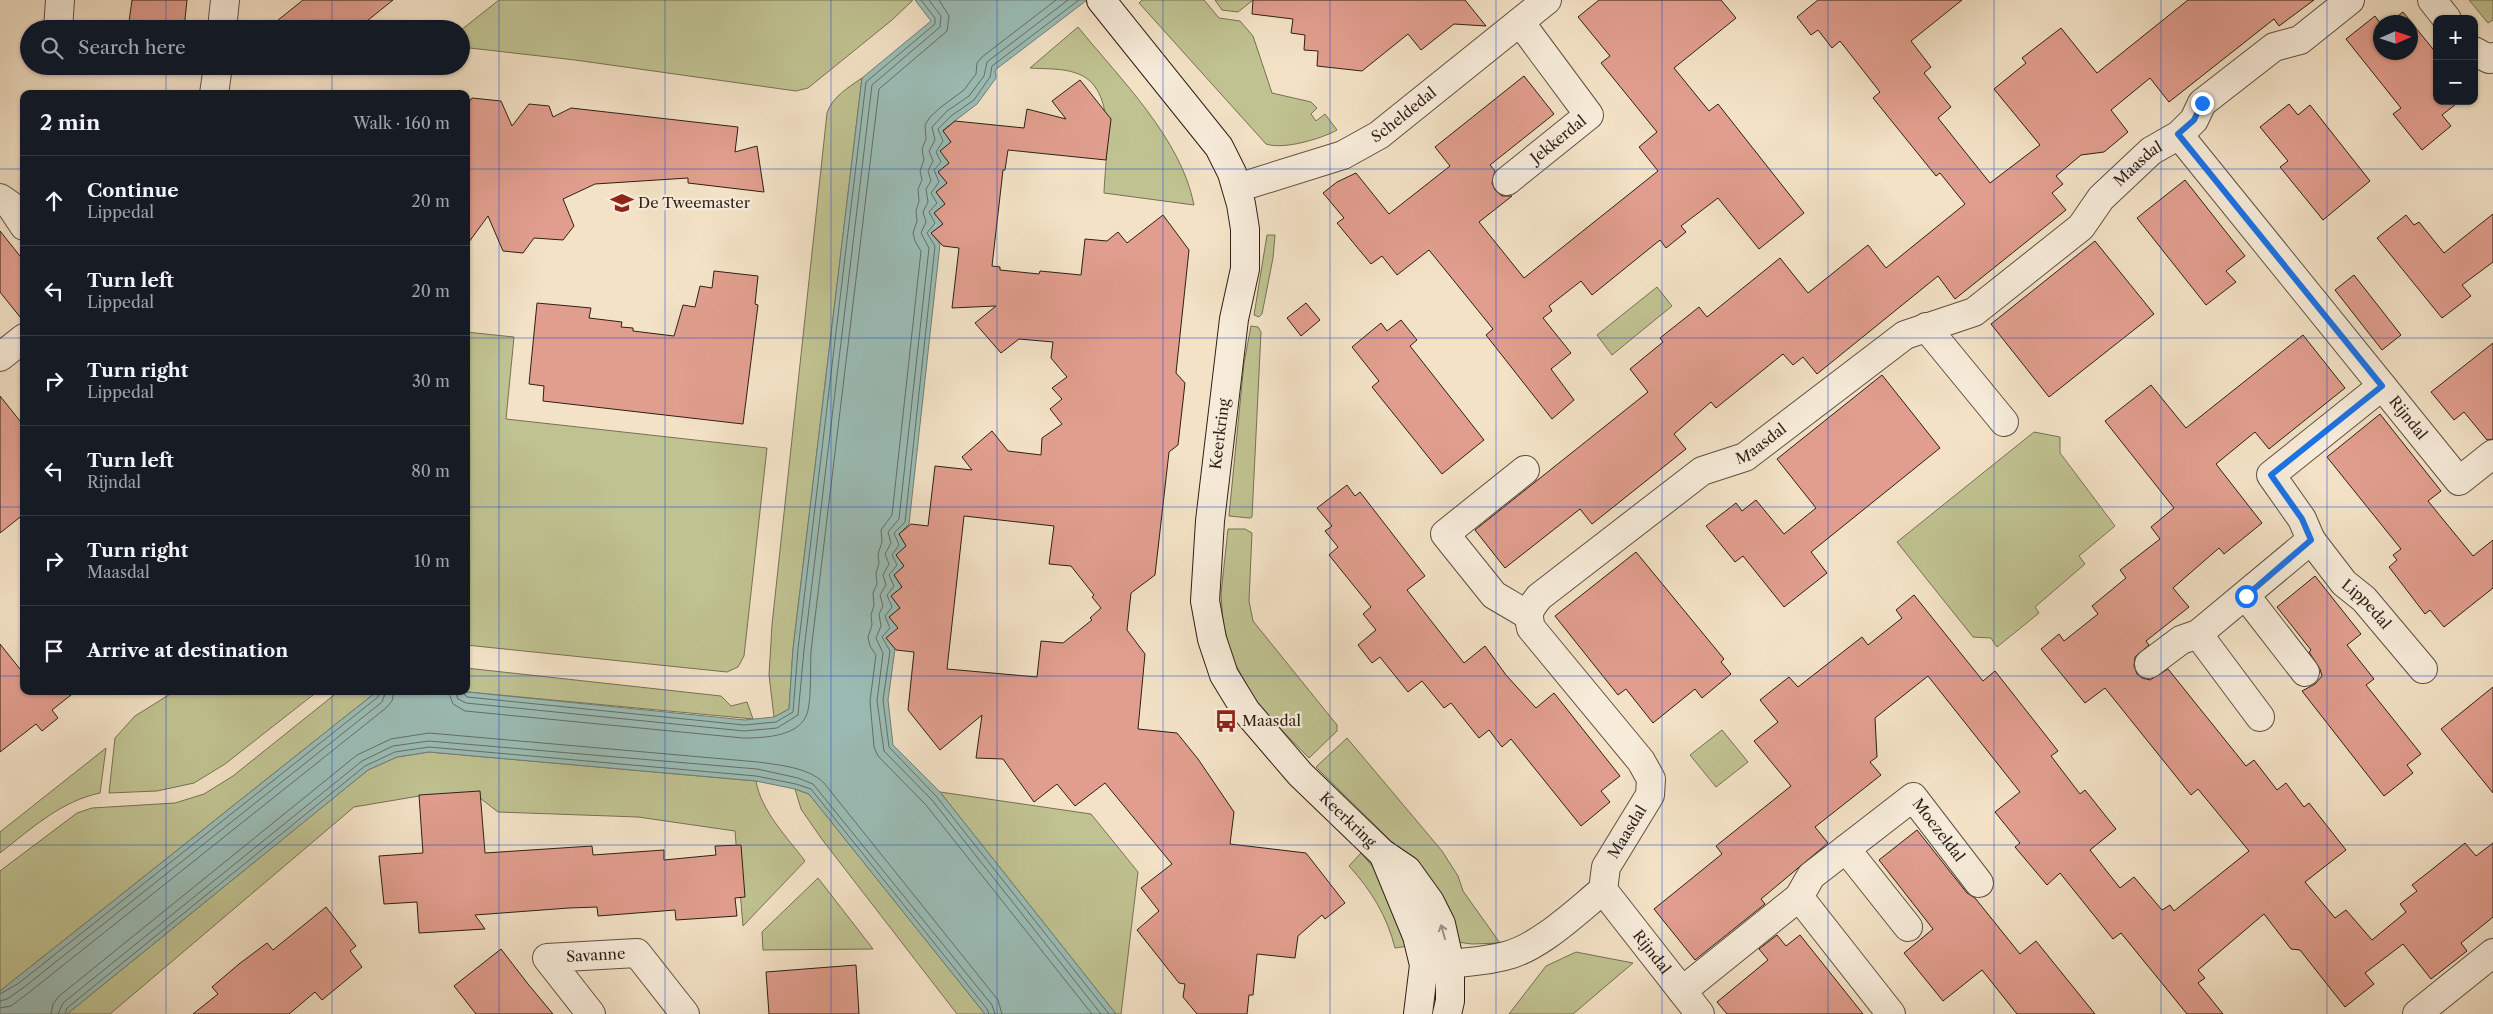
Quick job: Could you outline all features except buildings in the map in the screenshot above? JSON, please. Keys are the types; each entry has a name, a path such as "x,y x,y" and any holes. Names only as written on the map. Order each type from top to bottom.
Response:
{"street":[{"path":"59,20 60,0"},
{"path":"223,20 225,0"},
{"name":"Scheldedal","path":"1237,188 1343,155 1379,135 1547,0"},
{"name":"Maasdal","path":"1604,890 1606,867 1650,795 1651,779 1641,761 1531,628 1528,615 1539,598 1702,471 1745,457 1906,335 1974,312 2081,227 2101,198 2151,151 2178,134 2194,120 2202,103 2274,47 2300,40 2350,0"},
{"path":"2432,0 2444,15"},
{"name":"Keerkring","path":"1108,9 1219,147 1237,188 1245,229 1245,269 1234,319 1210,520 1205,601 1212,639 1224,675 1246,711 1300,774 1382,853 1407,870 1430,902 1441,924 1450,964 1450,1001 1447,1014"},
{"name":"Jekkerdal","path":"1508,181 1589,115 1520,22"},
{"path":"2478,52 2489,59 2493,57"},
{"path":"215,90 217,75"},
{"name":"Rijndal","path":"2178,134 2458,480 2493,454"},
{"path":"0,198 10,205 20,220"},
{"path":"1926,327 2004,422"},
{"path":"0,357 20,341"},
{"name":"Lippedal","path":"2382,386 2271,475 2302,519 2311,540 2344,583 2364,599 2423,669"},
{"path":"1525,470 1445,534 1494,595 1528,615"},
{"path":"2149,664 2182,640 2198,634 2311,540"},
{"path":"2246,596 2305,672"},
{"path":"2198,634 2260,716"},
{"name":"Moezeldal","path":"1682,991 1799,897 1811,876 1913,797 1979,883"},
{"path":"1846,849 1908,927"},
{"name":"Keerkring","path":"1382,853 1417,936 1424,965 1418,1014"},
{"path":"1424,965 1450,964 1505,956 1532,944 1604,890"},
{"name":"Rijndal","path":"1604,890 1700,1014"},
{"path":"1799,897 1891,1014"},
{"name":"Savanne","path":"591,1014 547,958 638,953 685,1014"},
{"path":"2417,1014 2493,953"}],"green space":[{"path":"499,0 913,0 892,20 808,88 796,91 575,60 470,48 470,23"},
{"path":"1142,0 1204,0 1219,18 1240,21 1253,36 1272,93 1311,102 1317,108 1311,114 1316,121 1325,114 1337,130 1322,137 1292,145 1266,144 1139,3"},
{"path":"1215,0 1253,0 1238,12 1222,10"},
{"path":"2469,0 2493,0 2493,20 2488,23"},
{"path":"1078,27 1147,110 1163,133 1187,180 1194,205 1104,193 1107,143 1104,108 1099,93 1090,81 1071,71 1030,68"},
{"path":"862,78 793,649 789,709 774,717 769,675 772,625 827,113 837,97"},
{"path":"1267,235 1275,235 1273,258 1262,314 1259,317 1254,315"},
{"path":"1657,287 1672,306 1612,355 1597,335"},
{"path":"1251,326 1258,327 1261,332 1252,517 1250,518 1229,516 1244,363"},
{"path":"470,332 514,337 506,419 767,448 744,656 738,667 727,672 470,645"},
{"path":"2034,432 2060,437 2060,453 2115,526 2079,556 2085,564 2035,607 2039,613 1997,647 1991,638 1973,637 1897,542"},
{"path":"1228,529 1245,529 1252,533 1249,601 1253,621 1337,725 1337,731 1309,758 1258,706 1232,658 1223,623 1221,594"},
{"path":"470,668 721,696 731,706 747,702 753,719 470,692"},
{"path":"169,695 313,695 225,764 194,783 157,791 109,793 115,738 135,716"},
{"path":"334,695 372,695 0,991 0,871 77,813 92,808 175,803 204,794 233,776"},
{"path":"1722,730 1748,762 1716,787 1690,755"},
{"path":"1347,738 1442,851 1458,876 1463,891 1500,943 1472,944 1457,942 1395,845 1316,767"},
{"path":"106,748 100,793 72,802 59,809 0,853 0,832"},
{"path":"429,752 756,781 763,803 769,813 805,861 743,926 735,831 638,817 498,812 480,798 419,796 354,807 110,1014 67,1014 368,770 397,757"},
{"path":"795,789 809,794 985,1014 957,1014 821,838 801,809"},
{"path":"940,792 1091,814 1138,872 1121,1014 1116,1014"},
{"path":"1361,853 1374,868 1408,946 1395,948 1383,914 1364,884 1349,866"},
{"path":"818,878 873,949 763,950 762,932"},
{"path":"1576,952 1633,963 1573,1014 1509,1014 1546,966"}],"water":[{"path":"915,0 1087,0 995,70 996,78 977,104 943,130 951,142 949,163 939,172 947,183 936,192 945,204 934,213 943,224 931,233 940,244 909,524 899,534 907,546 896,555 904,566 894,575 902,587 891,596 900,608 889,617 898,627 888,700 893,745 940,792 1116,1014 985,1014 809,794 795,789 756,781 429,752 397,757 368,770 67,1014 0,1014 0,991 372,695 470,695 470,692 745,720 774,717 789,709 793,649 862,78 931,21"}],"place":[{"name":"De Tweemaster","path":"622,203"},
{"name":"Maasdal","path":"1226,721"}],"route":[{"path":"2202,103 2194,120 2178,134 2382,386 2271,475 2302,519 2311,540 2246,596"}]}
